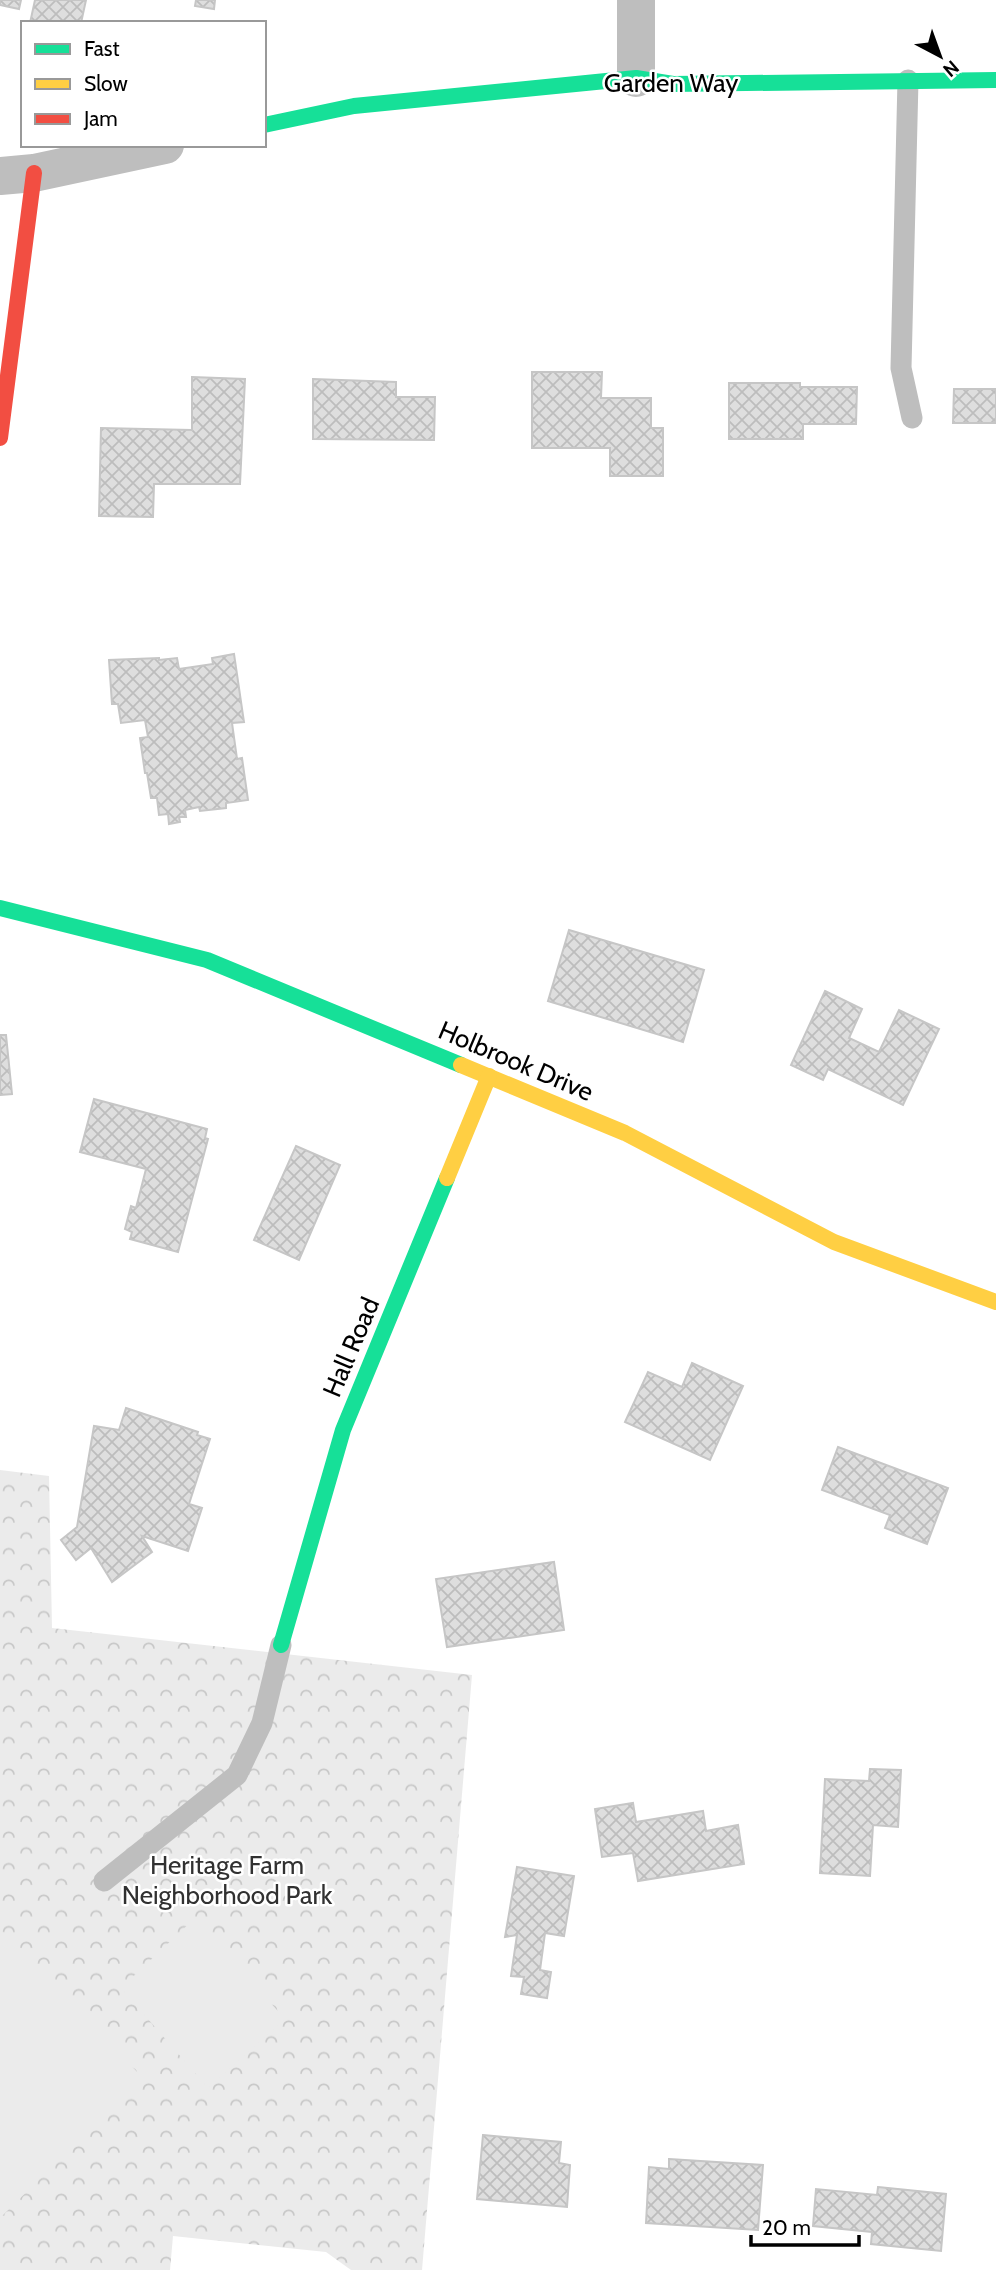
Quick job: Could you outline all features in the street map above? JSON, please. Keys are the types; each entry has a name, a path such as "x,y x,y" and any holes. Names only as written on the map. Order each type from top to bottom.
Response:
{"street":[{"path":"636,0 636,78"},
{"name":"Garden Way","path":"266,125 354,106 636,78 673,84 996,80"},
{"path":"0,438 17,174 155,147"},
{"name":"Holbrook Drive","path":"0,908 207,960 625,1133 834,1242 996,1302"},
{"name":"Hall Road","path":"281,1645 343,1430 489,1076"}],"lane":[{"path":"908,80 901,368 912,418"},
{"path":"104,1881 237,1775 262,1723 281,1645"}],"green space":[{"name":"Heritage Farm Neighborhood Park","path":"0,1470 49,1476 52,1628 472,1675 422,2270 351,2270 326,2252 173,2236 170,2270 0,2270"},
{"path":"195,1918 285,2019 208,2088 121,1988"},
{"path":"0,1929 143,2078 0,2218"}],"building":[{"path":"0,0 21,0 19,9 0,5"},
{"path":"35,0 86,0 81,21 30,21"},
{"path":"196,0 215,0 214,9 195,6"},
{"path":"532,372 602,372 601,398 651,398 651,428 663,428 663,476 610,476 610,448 532,448"},
{"path":"192,377 245,379 240,484 154,484 153,517 99,516 101,428 192,430"},
{"path":"313,379 396,382 396,397 435,397 434,440 313,439"},
{"path":"729,383 800,383 800,387 857,387 856,424 803,424 803,439 729,439"},
{"path":"954,389 996,389 996,423 953,423"},
{"path":"234,654 244,722 232,723 237,759 242,758 248,800 226,803 226,808 200,811 199,807 185,810 186,817 179,817 180,822 169,824 168,814 159,815 157,798 151,798 145,773 140,738 148,737 145,720 121,723 118,704 112,704 109,660 177,658 179,669 213,664 212,658"},
{"path":"569,930 704,970 683,1042 548,1001"},
{"path":"825,991 862,1009 849,1038 879,1052 899,1010 939,1029 903,1105 828,1069 823,1080 791,1065"},
{"path":"0,1035 6,1035 12,1094 0,1095"},
{"path":"94,1099 207,1129 205,1138 208,1139 178,1252 130,1239 132,1232 125,1229 131,1206 136,1208 146,1169 80,1152"},
{"path":"296,1146 340,1165 299,1260 254,1240"},
{"path":"692,1363 743,1386 710,1460 625,1422 648,1372 682,1387"},
{"path":"126,1408 198,1432 197,1435 210,1439 189,1504 202,1508 188,1551 142,1536 152,1552 112,1582 91,1548 76,1560 61,1540 77,1527 94,1426 119,1430"},
{"path":"838,1447 948,1488 927,1544 885,1528 890,1515 822,1490"},
{"path":"554,1562 564,1630 447,1647 436,1579"},
{"path":"870,1769 901,1770 898,1827 873,1825 870,1876 820,1873 825,1779 869,1781"},
{"path":"633,1803 636,1822 703,1811 706,1831 738,1825 744,1864 638,1881 633,1853 602,1857 595,1809"},
{"path":"517,1867 574,1876 564,1936 545,1933 540,1970 551,1972 547,1998 521,1994 524,1977 511,1976 517,1935 505,1937"},
{"path":"483,2135 561,2142 559,2163 570,2165 567,2207 477,2199"},
{"path":"669,2159 763,2165 758,2230 646,2223 649,2167 669,2169"},
{"path":"878,2187 946,2194 941,2251 871,2244 872,2232 813,2226 816,2189 877,2195"}],"traffic: fast":[{"path":"266,125 354,106 636,78 673,84 996,80"},
{"path":"0,908 207,960 461,1065"},
{"path":"281,1645 343,1430 447,1178"}],"traffic: slow":[{"path":"461,1065 625,1133 834,1242 996,1302"},
{"path":"447,1178 489,1076"}],"traffic: jam":[{"path":"0,438 34,173"}]}
